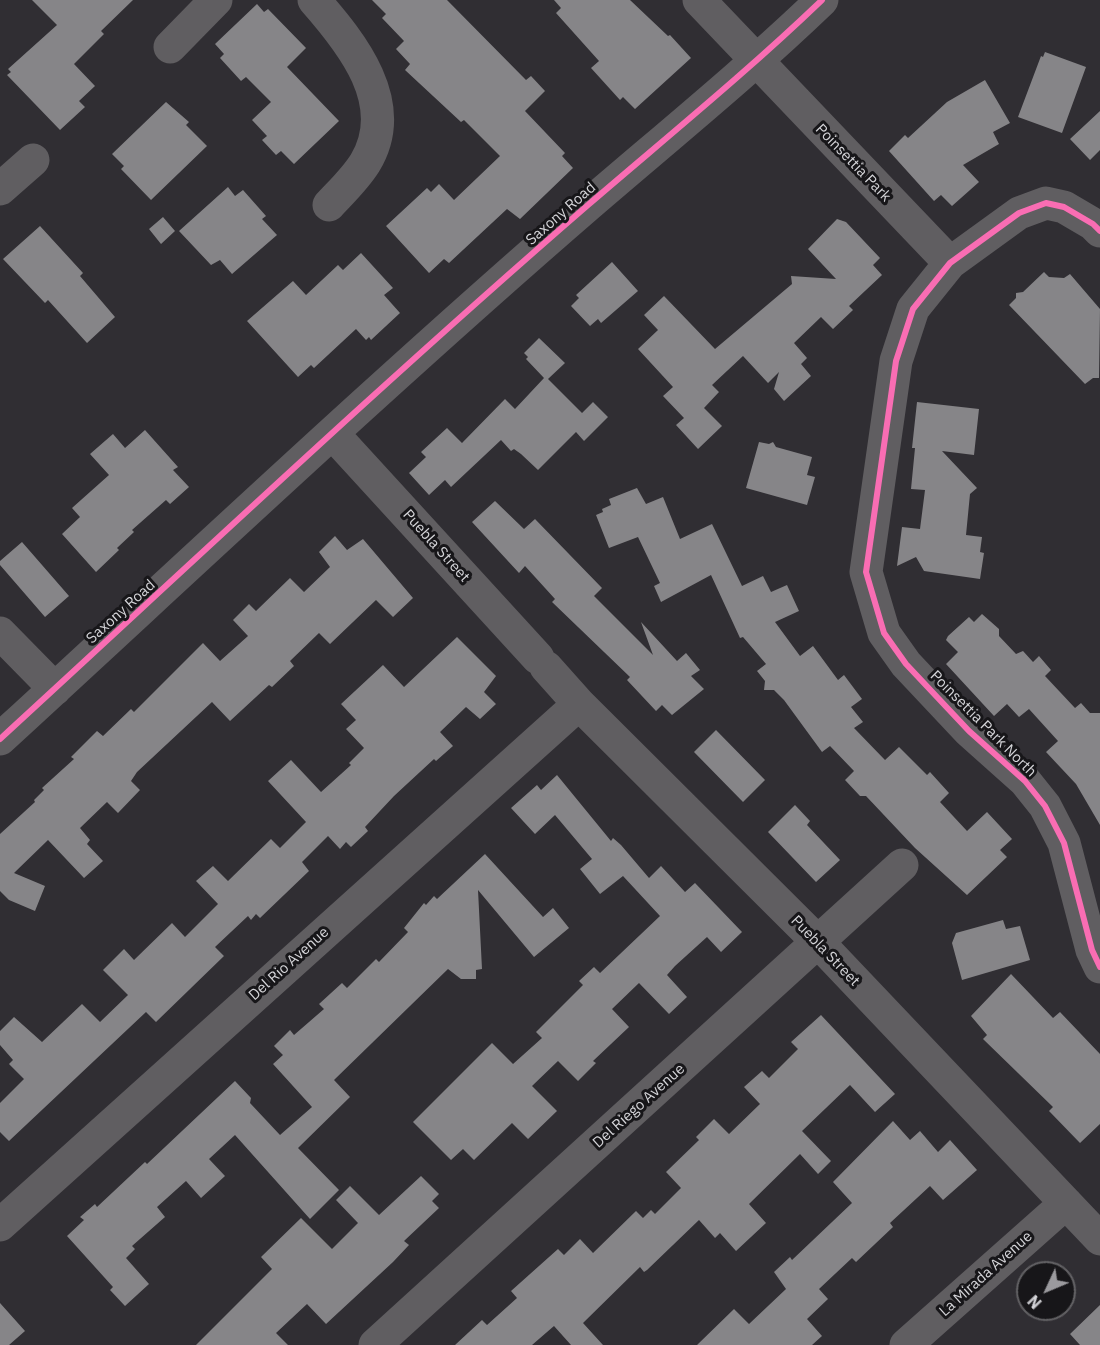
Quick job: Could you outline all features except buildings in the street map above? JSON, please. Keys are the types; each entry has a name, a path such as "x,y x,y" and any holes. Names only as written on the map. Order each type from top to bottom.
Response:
{"street":[{"path":"170,47 216,0"},
{"path":"315,0 349,39 363,64 372,86 377,123 374,143 365,163 329,205"},
{"name":"Poinsettia Park","path":"699,0 756,63 950,263"},
{"name":"Saxony Road","path":"0,739 333,434 589,204 756,63 822,0"},
{"path":"0,189 33,160"},
{"name":"Poinsettia Park North","path":"1100,231 1093,224 1064,207 1047,203 1019,213 950,263 913,309 896,360 866,572 884,633 906,664 969,731 1025,781 1045,806 1064,843 1092,951 1100,967"},
{"name":"Puebla Street","path":"333,434 579,704 818,942 1100,1239"},
{"path":"0,633 55,689"},
{"name":"Del Rio Avenue","path":"0,1225 579,704"},
{"name":"Del Riego Avenue","path":"375,1345 902,865"},
{"name":"La Mirada Avenue","path":"906,1345 1066,1203"}],"cycle path":[{"path":"0,739 439,336 736,79 822,0"},
{"path":"1100,231 1093,224 1064,207 1046,203 1019,213 950,263 913,309 896,361 866,572 884,633 906,664 969,731 1025,781 1045,806 1064,843 1092,950 1100,967"}]}
